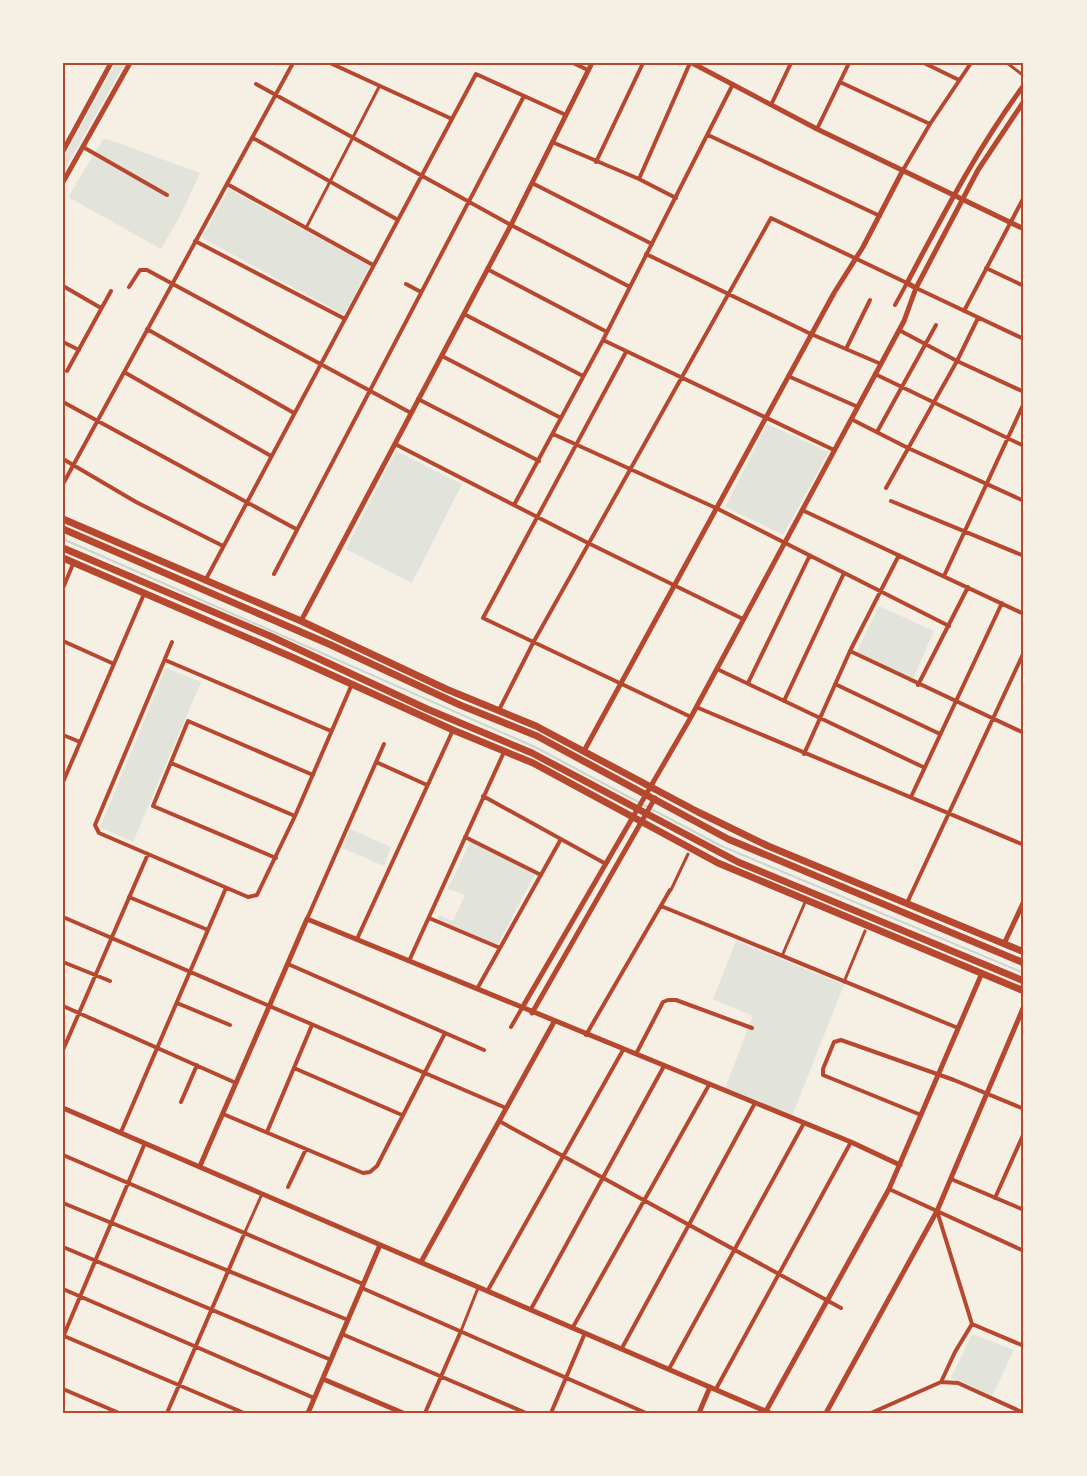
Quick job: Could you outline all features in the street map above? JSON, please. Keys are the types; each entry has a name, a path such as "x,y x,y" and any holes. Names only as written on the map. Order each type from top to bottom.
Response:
{"highway":[{"path":"63,519 301,621 446,689 536,726 650,787 768,846 1024,952"},
{"path":"63,530 537,736 653,801 728,839 1024,963"},
{"path":"89,530 108,550"},
{"path":"63,548 532,753 638,807 730,858 1024,981"},
{"path":"63,558 552,773 718,863 1024,991"},
{"path":"149,567 169,565"},
{"path":"240,635 257,631"},
{"path":"384,659 393,675"},
{"path":"427,690 446,689"},
{"path":"399,695 409,711"},
{"path":"828,898 837,913"}],"street":[{"path":"63,150 111,63"},
{"path":"63,182 130,63"},
{"path":"63,484 293,63"},
{"path":"330,63 452,119"},
{"path":"573,63 588,70"},
{"path":"301,621 511,225 592,63"},
{"path":"596,162 643,63"},
{"path":"639,179 691,63 817,129 1024,230"},
{"path":"771,105 791,63"},
{"path":"817,129 849,63"},
{"path":"924,63 958,80"},
{"path":"584,751 811,334 880,216 903,170 930,124 971,63"},
{"path":"1007,63 1024,76"},
{"path":"205,581 476,74 566,115"},
{"path":"840,82 930,124"},
{"path":"256,84 511,225 630,287"},
{"path":"514,505 603,340 733,84"},
{"path":"895,305 988,135 1024,85"},
{"path":"306,228 379,87"},
{"path":"274,574 525,96"},
{"path":"511,1026 691,717 899,330 916,288 963,199 993,146 1024,101"},
{"path":"708,135 880,216"},
{"path":"253,138 398,220"},
{"path":"552,142 639,179 676,198"},
{"path":"82,146 167,195"},
{"path":"532,183 652,244"},
{"path":"227,184 374,265"},
{"path":"964,311 1024,197"},
{"path":"499,710 588,543 771,218 1024,339"},
{"path":"195,241 345,319"},
{"path":"646,254 811,334 880,364"},
{"path":"986,268 1024,286"},
{"path":"129,287 138,273 144,269 411,413"},
{"path":"487,269 607,332"},
{"path":"406,284 421,292"},
{"path":"63,286 102,308"},
{"path":"67,371 111,291"},
{"path":"846,350 870,300"},
{"path":"463,314 583,376"},
{"path":"886,488 957,361 978,318"},
{"path":"877,432 936,325"},
{"path":"147,329 294,413"},
{"path":"899,330 957,361 1024,392"},
{"path":"603,340 834,450"},
{"path":"63,342 79,350"},
{"path":"626,352 483,618 691,717"},
{"path":"441,356 561,418"},
{"path":"124,372 272,456"},
{"path":"875,374 1024,446"},
{"path":"788,376 858,407"},
{"path":"418,399 539,460"},
{"path":"63,402 296,529"},
{"path":"944,576 1024,403"},
{"path":"851,419 1024,501"},
{"path":"553,434 716,508 949,626"},
{"path":"395,444 743,619"},
{"path":"63,459 136,501 223,546"},
{"path":"891,501 966,530 1024,556"},
{"path":"802,510 1024,614"},
{"path":"804,753 850,651 899,555"},
{"path":"748,684 809,557"},
{"path":"63,588 74,563"},
{"path":"784,701 843,573"},
{"path":"918,684 968,587"},
{"path":"63,782 144,594"},
{"path":"911,797 1002,603"},
{"path":"63,642 114,664"},
{"path":"172,642 95,825 96,829 99,833 248,897 257,896 276,858 351,684"},
{"path":"850,651 1024,733"},
{"path":"907,904 1024,652"},
{"path":"165,660 331,731"},
{"path":"716,669 924,767"},
{"path":"835,684 940,734"},
{"path":"696,707 1024,845"},
{"path":"276,858 153,806 188,721 313,775"},
{"path":"357,940 453,730"},
{"path":"63,735 80,742"},
{"path":"200,1166 384,744"},
{"path":"408,961 504,751"},
{"path":"376,762 427,785"},
{"path":"171,763 295,816"},
{"path":"532,1012 658,791"},
{"path":"483,796 606,864"},
{"path":"465,837 541,875"},
{"path":"477,990 561,839"},
{"path":"63,1050 148,854"},
{"path":"586,1035 662,906 688,854"},
{"path":"121,1132 226,888"},
{"path":"129,897 208,930"},
{"path":"782,956 806,900"},
{"path":"1004,944 1024,901"},
{"path":"662,906 958,1028"},
{"path":"63,917 506,1108"},
{"path":"429,918 500,948"},
{"path":"307,919 851,1142 900,1165"},
{"path":"844,982 865,931"},
{"path":"63,962 110,981"},
{"path":"288,964 484,1050"},
{"path":"63,1108 768,1412 889,1189 982,973"},
{"path":"635,1055 663,1002 668,1000 676,1000 752,1028"},
{"path":"177,1003 230,1025"},
{"path":"63,1006 236,1083"},
{"path":"826,1413 937,1211 1024,1006"},
{"path":"421,1262 554,1022"},
{"path":"267,1132 312,1025"},
{"path":"223,1114 363,1173 370,1172 377,1166 445,1032"},
{"path":"921,1115 825,1077 822,1073 836,1040 938,1075 1024,1109"},
{"path":"488,1290 623,1050"},
{"path":"181,1102 197,1065"},
{"path":"531,1309 664,1066"},
{"path":"294,1068 402,1115"},
{"path":"573,1327 709,1085"},
{"path":"622,1348 755,1103"},
{"path":"499,1121 841,1308"},
{"path":"669,1369 804,1123"},
{"path":"995,1198 1024,1133"},
{"path":"716,1389 851,1142"},
{"path":"145,1143 63,1336 244,1413"},
{"path":"288,1187 306,1149"},
{"path":"63,1155 245,1232 566,1379 646,1413"},
{"path":"951,1179 1024,1210"},
{"path":"889,1189 1024,1251"},
{"path":"167,1413 262,1194"},
{"path":"63,1203 348,1320"},
{"path":"937,1211 972,1324 941,1382"},
{"path":"308,1413 381,1245"},
{"path":"63,1246 331,1360"},
{"path":"425,1413 478,1286"},
{"path":"63,1289 314,1398"},
{"path":"972,1324 1024,1346"},
{"path":"551,1413 586,1332"},
{"path":"342,1334 526,1413"},
{"path":"323,1379 402,1413"},
{"path":"871,1413 941,1382 958,1383 1024,1413"},
{"path":"699,1413 710,1387"},
{"path":"63,1389 118,1413"}],"shaded area":[{"path":"116,63 125,63 63,173 63,158"},
{"path":"104,138 200,173 181,214 161,249 68,197"},
{"path":"229,189 370,266 344,315 202,238"},
{"path":"767,424 829,452 783,535 725,507"},
{"path":"396,451 462,484 412,583 346,549"},
{"path":"879,606 934,631 912,681 856,653"},
{"path":"166,668 201,682 133,842 100,827"},
{"path":"350,829 391,847 384,866 342,848"},
{"path":"472,838 536,872 497,946 437,920 439,915 453,921 465,895 448,889 434,917"},
{"path":"736,941 844,985 792,1116 725,1088 753,1016 713,999"},
{"path":"972,1334 1014,1350 991,1398 951,1378"}],"waterway":[{"path":"63,539 535,747 721,846 1024,973"}]}
